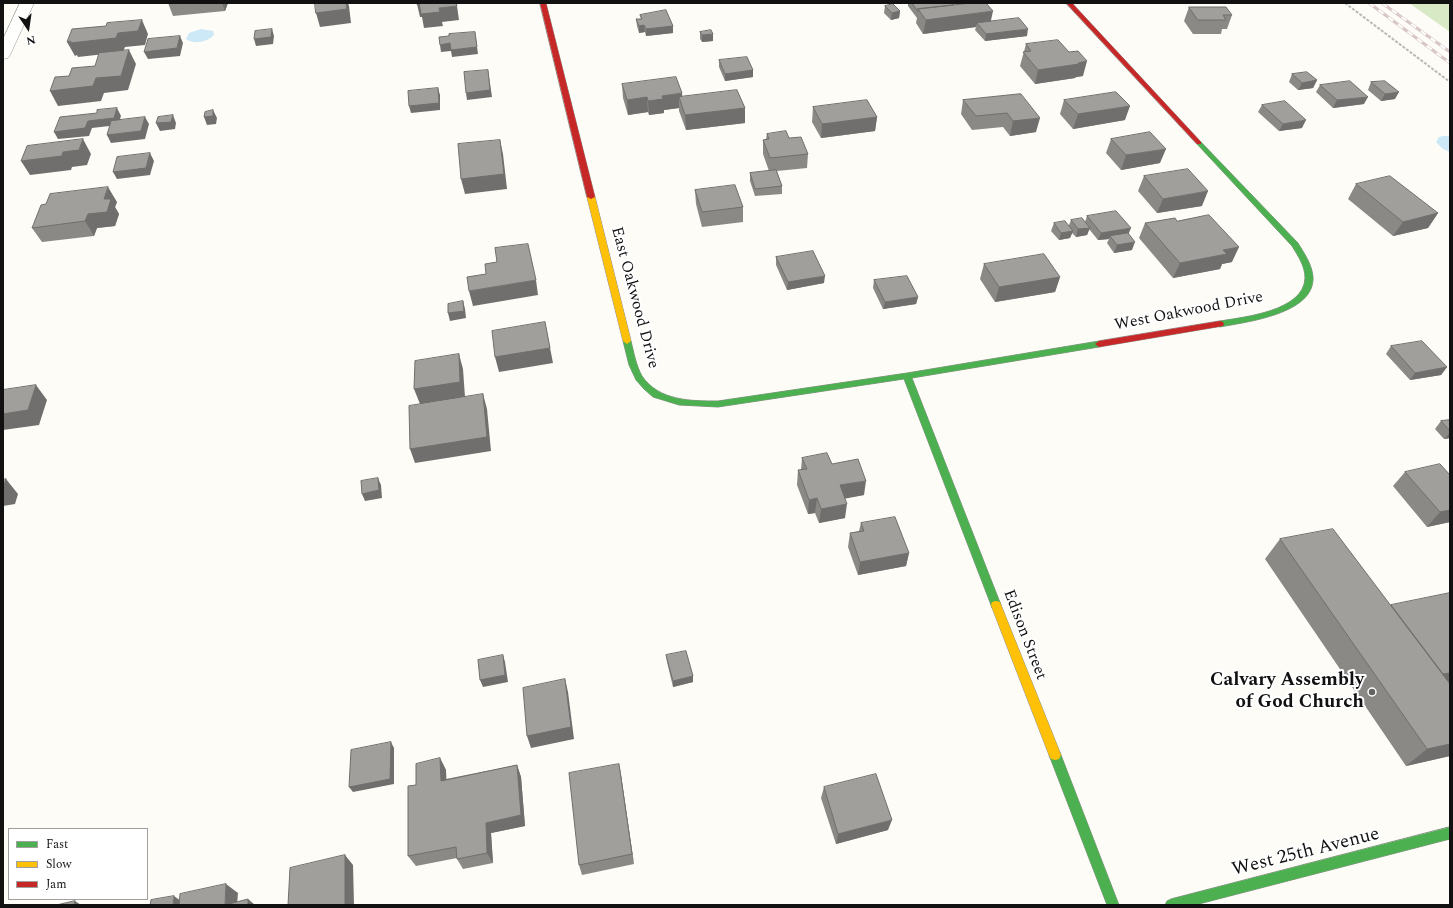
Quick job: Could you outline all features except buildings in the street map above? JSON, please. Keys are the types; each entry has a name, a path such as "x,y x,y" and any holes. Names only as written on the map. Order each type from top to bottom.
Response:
{"street":[{"path":"3,55 27,3"},
{"name":"East Oakwood Drive","path":"543,3 634,365 640,378 648,389 659,396 669,399 698,405 718,404 907,376"},
{"name":"West Oakwood Drive","path":"907,376 1242,320 1282,309 1300,300 1306,294 1310,286 1310,277 1302,255 1295,245 1069,3"},
{"name":"Edison Street","path":"907,376 1113,905"},
{"name":"West 25th Avenue","path":"1171,905 1450,833"}],"path":[{"path":"1345,3 1450,82"}],"green space":[{"path":"1409,3 1450,3 1450,32"}],"water":[{"path":"201,29 213,31 214,35 200,42 193,42 186,39 189,33"},
{"path":"1450,136 1450,152 1443,149 1436,142 1439,137"}],"railway":[{"path":"1369,3 1450,63"},
{"path":"1382,3 1450,52"}],"traffic: fast":[{"path":"1199,143 1295,245 1309,274 1306,290 1299,299 1287,306 1274,312 1244,320 1220,324"},
{"path":"627,341 633,365 639,378 647,387 656,394 667,399 692,404 718,404 907,376 1099,344"},
{"path":"907,376 996,605"},
{"path":"1055,755 1113,905"},
{"path":"1171,905 1450,833"}],"traffic: slow":[{"path":"591,197 627,341"},
{"path":"996,605 1055,755"}],"traffic: jam":[{"path":"543,3 591,197"},
{"path":"1069,3 1199,143"},
{"path":"1099,344 1220,324"}],"place":[{"name":"Calvary Assembly of God Church","path":"1372,692"}]}
